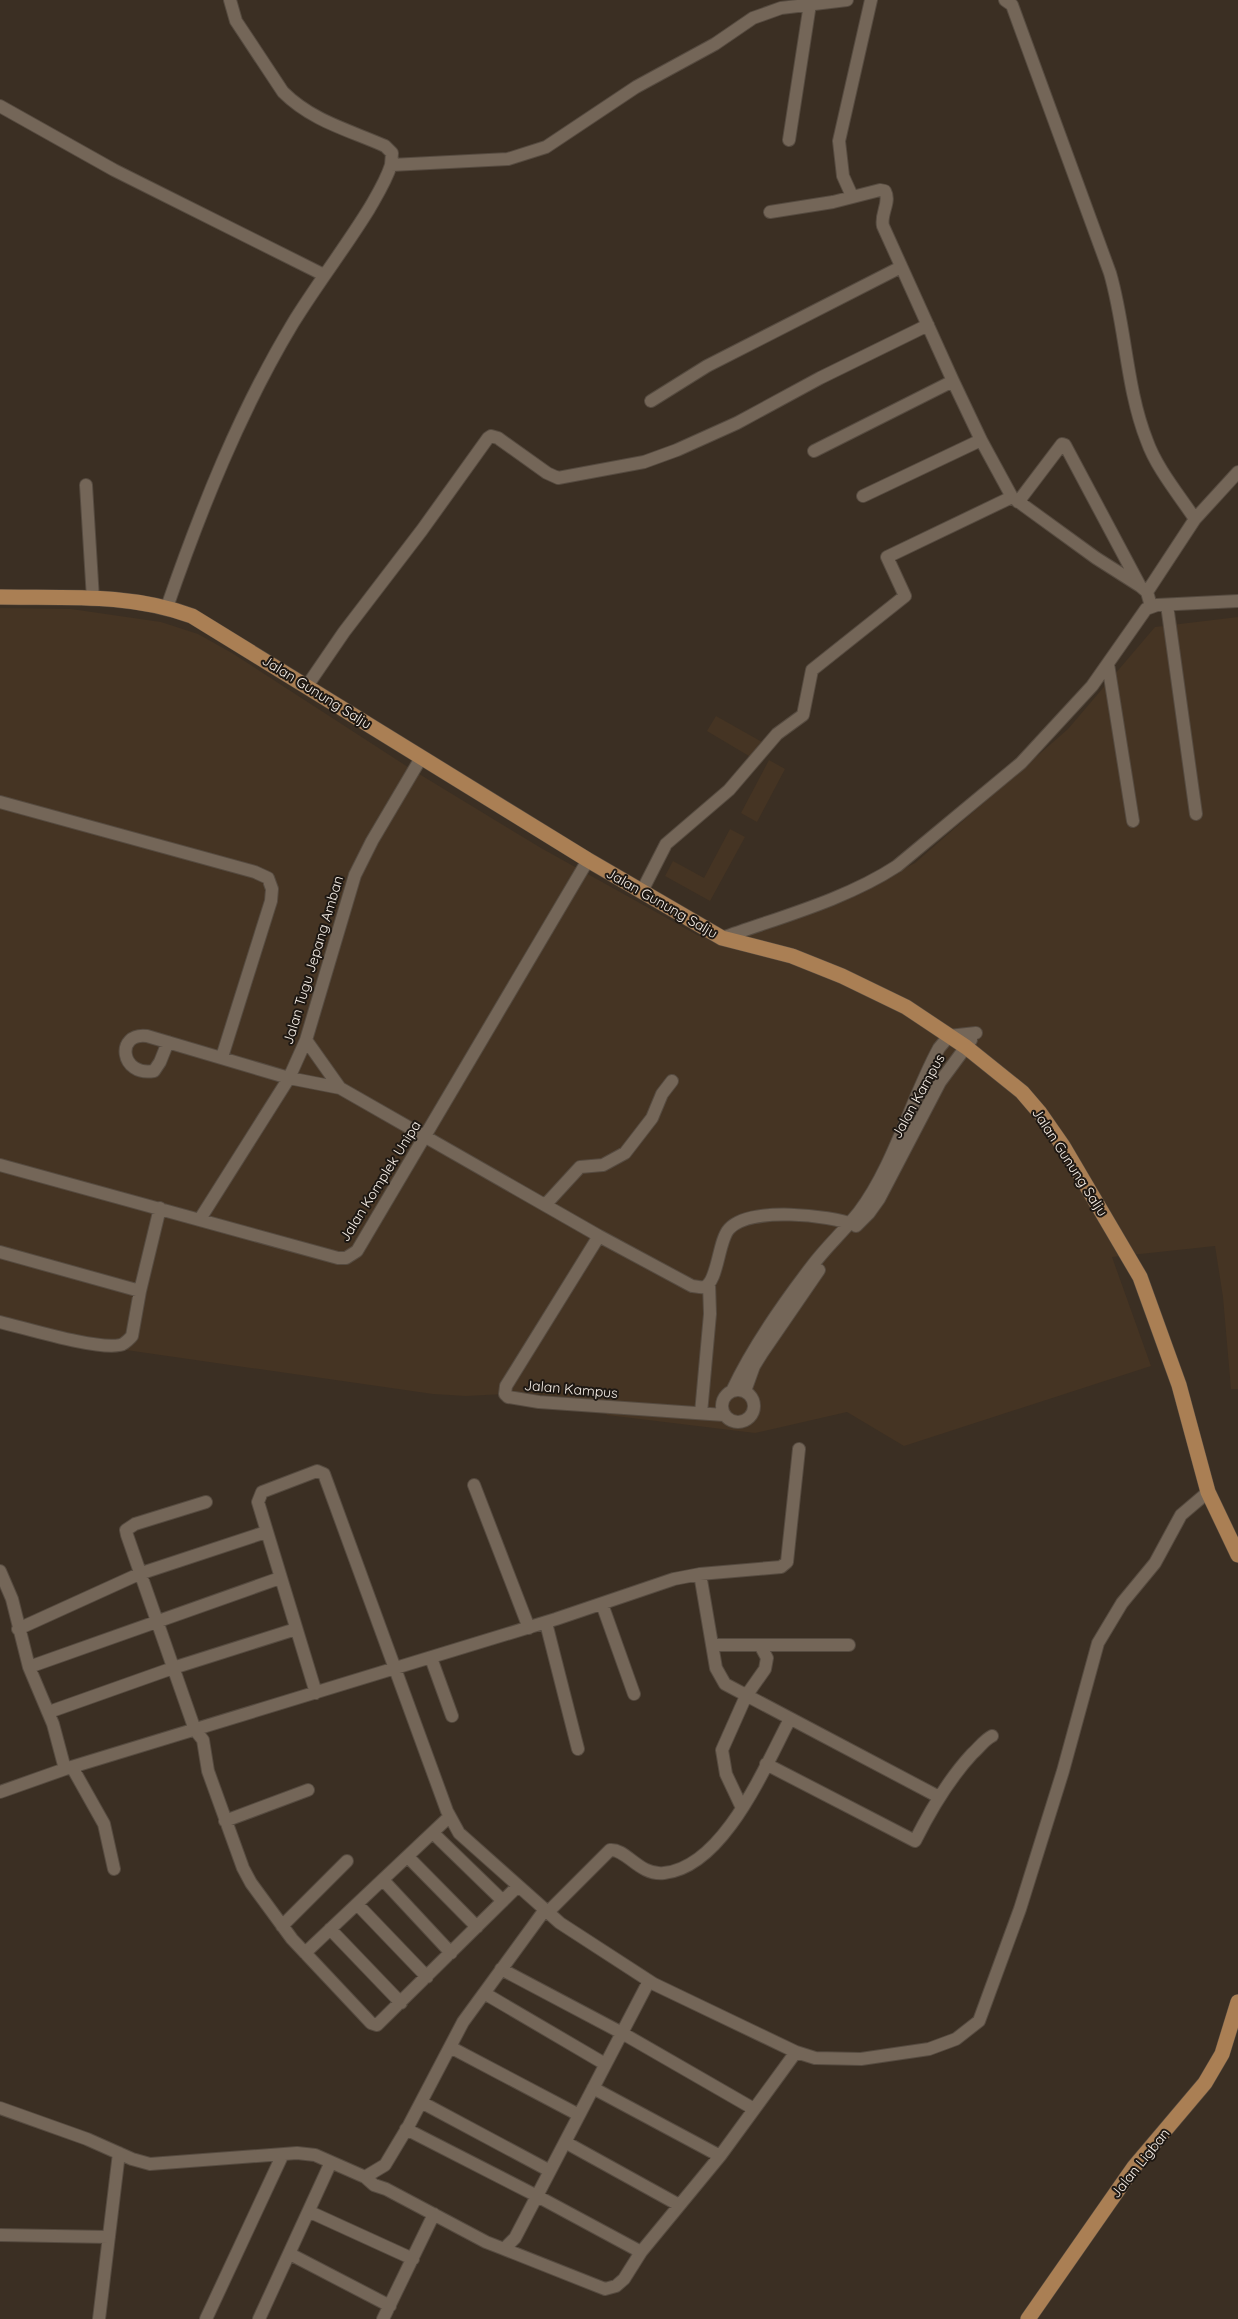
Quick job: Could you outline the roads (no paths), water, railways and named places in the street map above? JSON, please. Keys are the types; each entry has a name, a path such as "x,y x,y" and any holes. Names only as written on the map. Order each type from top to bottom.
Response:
{"main road":[{"name":"Jalan Gunung Salju","path":"0,597 132,601 167,607 211,626 588,860 722,938 792,956 842,976 906,1007 966,1047 1022,1092 1040,1113 1083,1178 1140,1277 1179,1385 1208,1492 1238,1555"},
{"name":"Jalan Ligban","path":"1028,2319 1134,2167 1205,2083 1222,2054 1238,2002"}],"street":[{"path":"167,607 192,536 243,417 293,324 359,226 388,178 391,165 392,153 386,146 325,123 292,101 283,92 236,20 230,0"},
{"path":"391,165 508,159 546,147 636,87 715,44 753,18 782,8 847,0"},
{"path":"852,196 843,176 838,141 871,0"},
{"path":"1005,0 1012,5 1110,274 1137,406 1147,443 1194,519"},
{"path":"789,140 810,4"},
{"path":"0,106 114,170 324,276"},
{"path":"770,212 833,202 880,190 885,191 887,197 882,223 952,381 981,440 1015,500 1096,558 1144,589"},
{"path":"651,401 707,366 901,267"},
{"path":"307,686 349,625 422,530 488,438 495,436 547,473 558,478 644,462 677,450 737,423 820,378 928,325"},
{"path":"814,451 952,381"},
{"path":"863,496 981,440"},
{"path":"642,891 666,844 729,790 777,734 803,715 812,670 905,596 887,557 1015,500 1062,444 1065,445 1144,589 1151,606"},
{"path":"1144,589 1194,519 1238,472"},
{"path":"86,484 93,599"},
{"path":"722,938 854,890 876,880 897,866 1021,763 1092,686 1139,616 1151,606 1238,602"},
{"path":"1167,605 1196,814"},
{"path":"1108,664 1133,821"},
{"name":"Jalan Tugu Jepang Amban","path":"200,1219 289,1078 306,1040 355,875 372,841 421,758"},
{"path":"0,802 255,872 268,878 272,889 270,901 222,1058"},
{"name":"Jalan Komplek Unipa","path":"0,1165 338,1258 351,1256 357,1251 425,1138 588,860"},
{"name":"Jalan Kampus","path":"724,1415 722,1401 738,1391 749,1356 764,1342 805,1283 852,1224 884,1168 932,1060 949,1036"},
{"path":"306,1040 340,1088"},
{"path":"168,1042 289,1078 340,1088 599,1236 692,1286 704,1287 709,1283"},
{"name":"Jalan Kampus","path":"852,1224 869,1213 880,1198 940,1082 966,1047"},
{"path":"546,1204 580,1167 603,1165 625,1153 652,1118 662,1094 672,1081"},
{"path":"0,1322 87,1343 120,1345 132,1336 140,1291 160,1208"},
{"path":"701,1413 710,1314 709,1283 724,1236 729,1228 736,1224 773,1216 800,1214 852,1224"},
{"path":"824,1218 838,1241"},
{"name":"Jalan Kampus","path":"599,1236 506,1386 505,1394 514,1399 539,1402 724,1415 731,1421 739,1423 750,1417 754,1410 754,1402 751,1395 738,1391"},
{"path":"0,1252 140,1291"},
{"path":"0,1792 69,1768 546,1623 674,1580 700,1574 764,1569 785,1565 799,1449"},
{"path":"316,1693 258,1502 262,1492 317,1471 324,1474 449,1818 460,1833 517,1887 546,1912 610,1957 649,1981 796,2052 815,2058 861,2059 929,2049 956,2039 974,2027 979,2021 1029,1881 1063,1771 1098,1643 1122,1603 1155,1563 1181,1515 1208,1492"},
{"path":"474,1485 529,1628"},
{"path":"206,1502 129,1527 127,1535 139,1574 195,1730 203,1740 208,1771 242,1868 282,1926 305,1953 373,2024 382,2022 517,1887"},
{"path":"18,1629 139,1574 266,1532"},
{"path":"0,1571 12,1599 29,1667 49,1712 69,1768 104,1824 114,1868"},
{"path":"700,1574 716,1668 725,1684 938,1797"},
{"path":"29,1667 280,1578"},
{"path":"602,1604 634,1694"},
{"path":"546,1623 578,1749"},
{"path":"49,1712 173,1668 296,1630"},
{"path":"712,1645 849,1645"},
{"path":"742,1808 726,1774 722,1750 746,1696 767,1664 766,1653 760,1645"},
{"path":"430,1658 452,1716"},
{"path":"365,2177 385,2165 406,2130 463,2022 501,1969 546,1912 610,1850 620,1851 629,1860 647,1871 662,1874 674,1871 700,1857 717,1843 732,1825 790,1719"},
{"path":"766,1764 915,1841 938,1797 957,1770 992,1736"},
{"path":"226,1821 308,1790"},
{"path":"305,1953 449,1818"},
{"path":"433,1833 502,1902"},
{"path":"408,1856 477,1927"},
{"path":"282,1926 347,1861"},
{"path":"383,1880 451,1952"},
{"path":"357,1904 427,1977"},
{"path":"330,1929 401,2003"},
{"path":"501,1969 622,2034 754,2109"},
{"path":"504,2249 515,2238 649,1981"},
{"path":"484,1993 605,2064"},
{"path":"450,2047 579,2115"},
{"path":"0,2108 150,2164 282,2156 297,2153 315,2155 365,2177 374,2185 386,2189 486,2242 605,2289 612,2288 620,2283 641,2252 720,2156 796,2052"},
{"path":"593,2088 720,2156"},
{"path":"421,2102 550,2171"},
{"path":"406,2130 537,2196 641,2252"},
{"path":"565,2142 679,2205"},
{"path":"100,2319 119,2153"},
{"path":"206,2319 282,2156"},
{"path":"259,2319 332,2162"},
{"path":"310,2212 413,2258"},
{"path":"383,2319 434,2214"},
{"path":"0,2235 109,2237"},
{"path":"290,2254 390,2306"}]}
